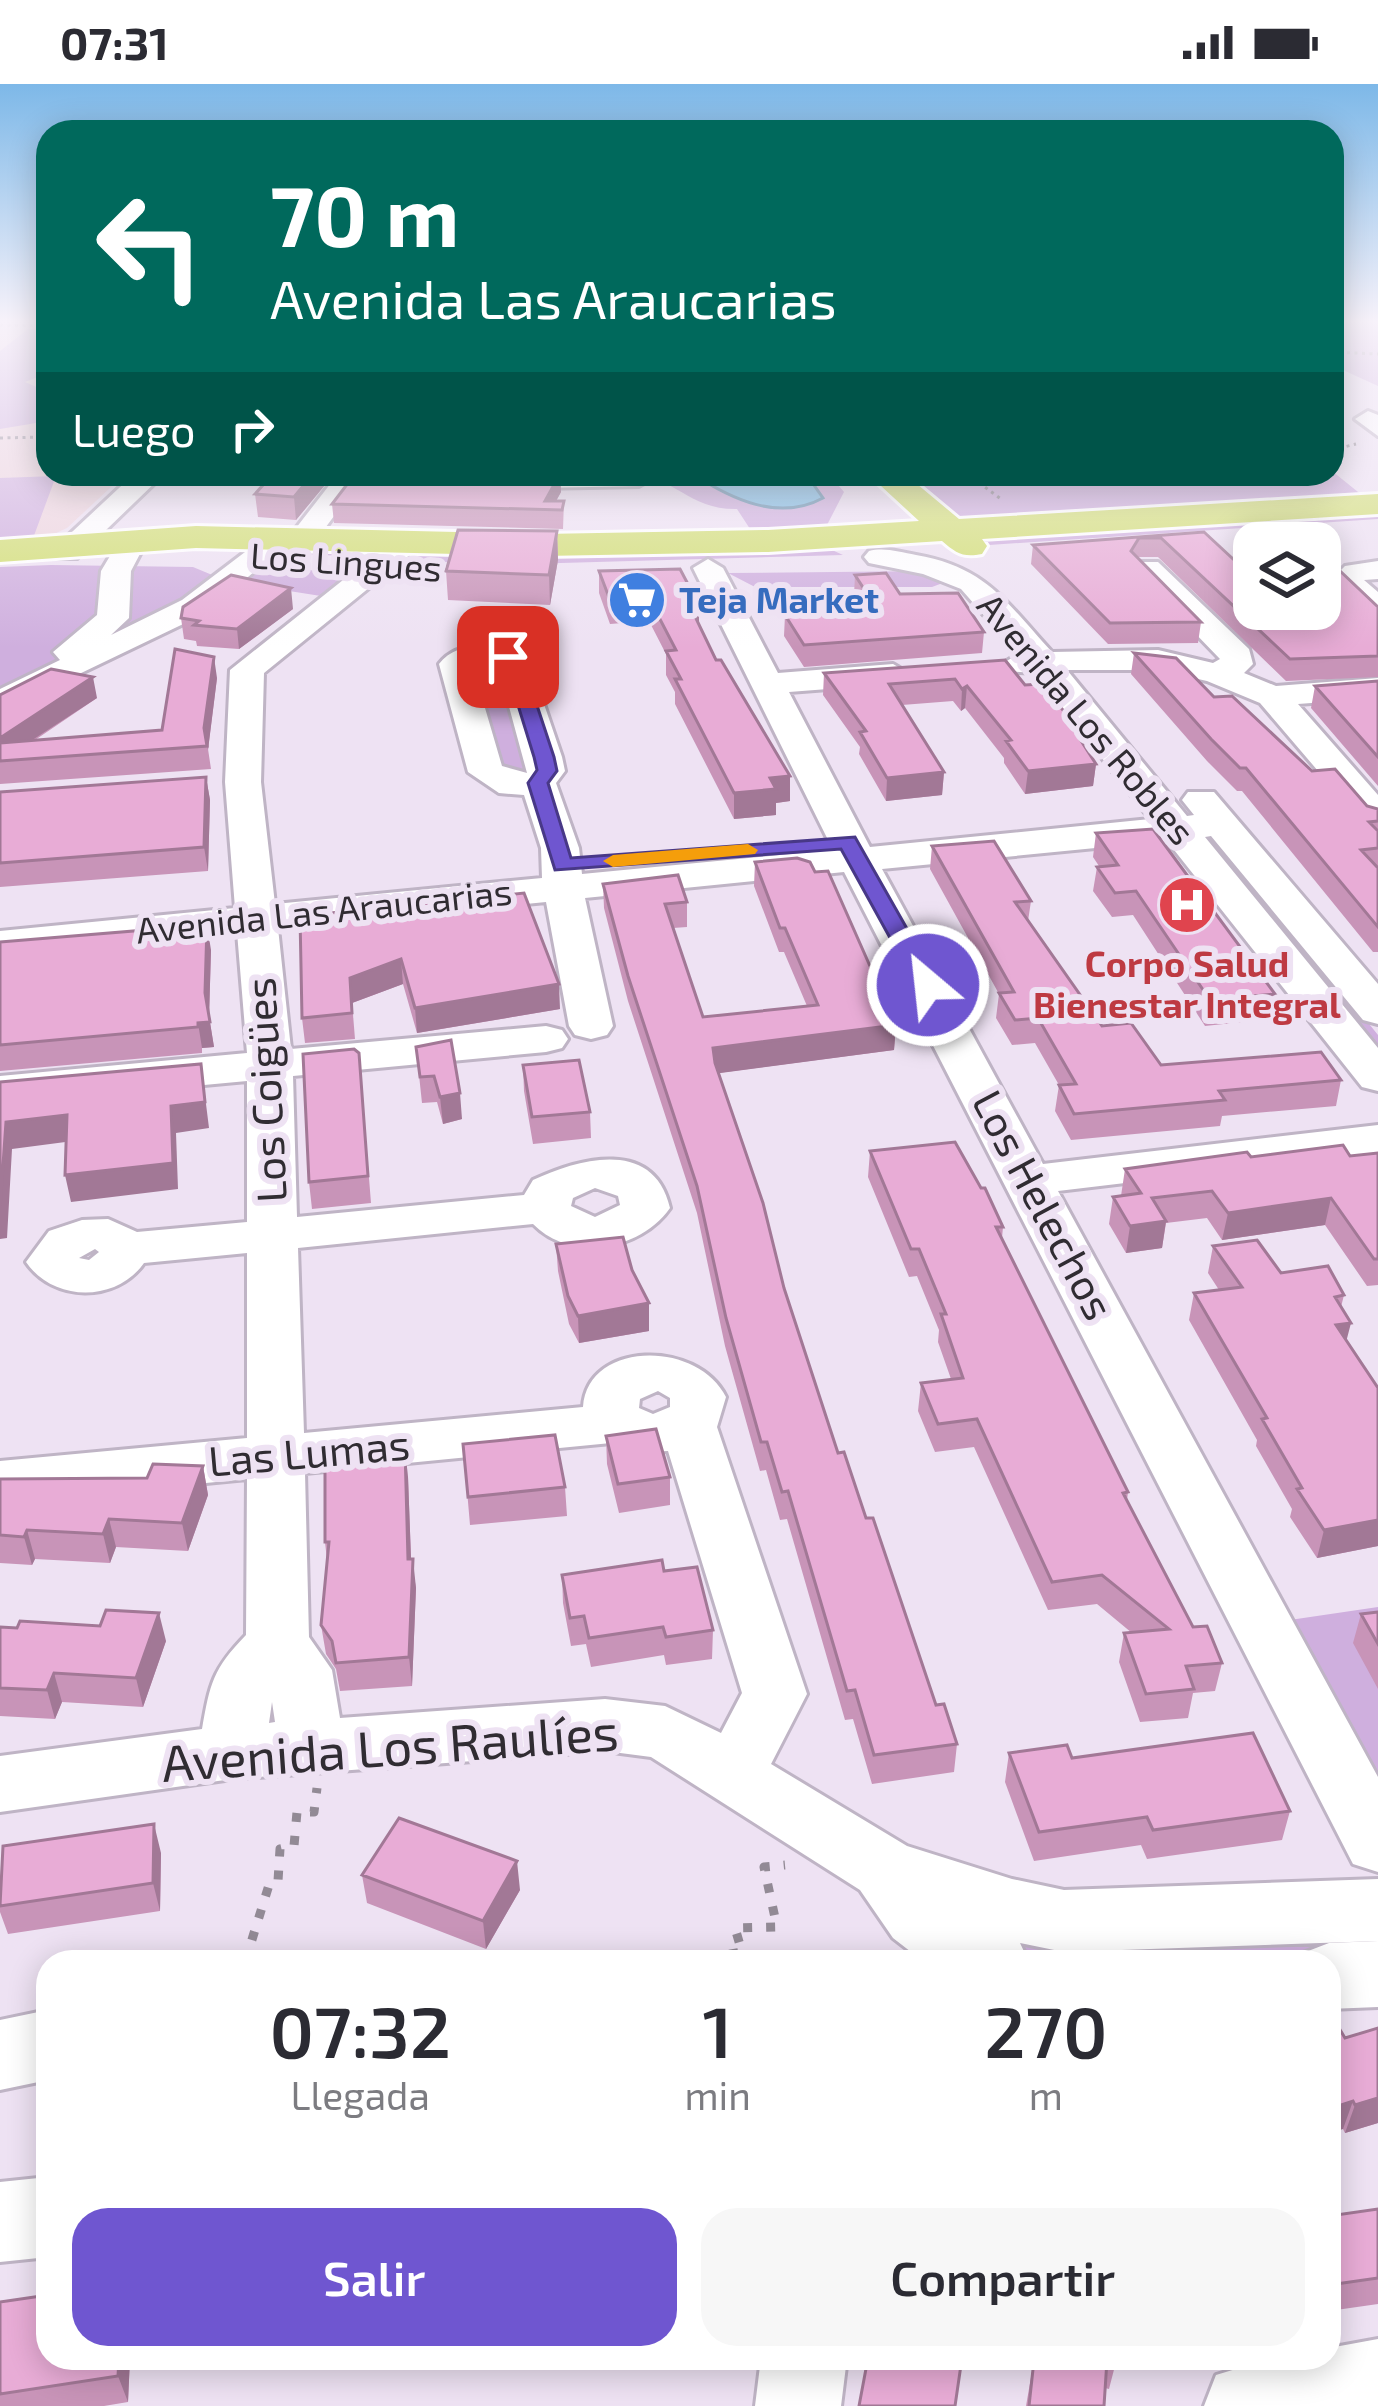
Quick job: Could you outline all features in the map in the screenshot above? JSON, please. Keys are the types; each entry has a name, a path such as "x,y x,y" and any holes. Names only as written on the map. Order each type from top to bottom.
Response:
{"main road":[{"path":"844,538 844,521 864,492 859,486"},
{"name":"Avenida Los Robles","path":"899,486 964,541"},
{"name":"Los Lingues","path":"81,546 259,555 526,558 699,575 879,557 964,541 1378,504"},
{"name":"Los Lingues","path":"526,558 844,538 964,541 1378,525"},
{"name":"Los Lingues","path":"81,546 304,536 394,554"},
{"name":"Avenida Los Robles","path":"844,538 879,557"}],"street":[{"path":"81,546 138,486"},
{"path":"81,546 159,486"},
{"path":"304,536 343,486"},
{"name":"Avenida Los Robles","path":"964,541 1191,817 1378,1077"},
{"path":"0,675 78,650 113,618 116,571 81,546"},
{"name":"Los Coigües","path":"314,1765 300,1670 278,1642 270,1063 255,906 221,783 226,666 340,601 394,554"},
{"path":"0,702 193,607 259,555"},
{"name":"Avenida Los Robles","path":"879,557 954,573 972,583 1063,661"},
{"path":"1147,568 1238,656 1236,664 1218,674"},
{"path":"1378,570 1356,572 1346,580 1378,609"},
{"name":"Los Helechos","path":"699,575 769,684 1378,1843"},
{"path":"285,594 340,601"},
{"path":"929,602 985,598"},
{"path":"119,644 161,652"},
{"path":"977,668 1158,660 1218,674 1272,696 1378,688"},
{"path":"769,684 931,671"},
{"path":"1272,696 1378,818"},
{"path":"0,1090 546,1040 563,1027 591,1026 525,784"},
{"name":"Avenida Los Robles","path":"1191,817 1378,1011"},
{"name":"Avenida Las Araucarias","path":"0,943 255,906 552,874 855,851 1191,817"},
{"name":"Avenida Las Araucarias","path":"0,918 255,906"},
{"path":"1030,1180 1378,1139"},
{"path":"126,1249 546,1208"},
{"name":"Las Lumas","path":"0,1482 619,1423 630,1430 661,1434 688,1424 775,1694 734,1771"},
{"path":"232,1753 244,1678 278,1642"},
{"name":"Avenida Los Raulíes","path":"0,1784 232,1753 314,1765 605,1725 665,1732 734,1771 885,1869 911,1912 948,1936 1012,1910 1064,1921 1378,1910"},
{"path":"1341,1976 1378,1974"},
{"path":"0,2055 36,2048"},
{"path":"0,2222 36,2218"},
{"path":"798,2406 803,2370"},
{"path":"1247,2406 1378,2382"}],"path":[{"path":"0,438 36,436"},
{"path":"249,1950 269,1885 278,1881 280,1849 294,1846 297,1812 314,1812 314,1765"},
{"path":"741,1950 735,1928 776,1927 764,1867 789,1865"}],"shaded area":[{"path":"0,431 36,431 36,486 112,486 67,528 39,541 0,544"},
{"path":"36,477 36,486 52,486 32,541 0,542 0,478"},
{"path":"1344,481 1368,500 969,527 921,486 1344,486"},
{"path":"670,486 839,486 844,492 826,527 754,535 737,509 694,499"},
{"path":"1378,507 1378,519 1233,522 1233,529 989,545 974,536"},
{"path":"819,544 843,555 494,565 256,551 106,549"},
{"path":"0,567 193,567 217,577 177,606 0,692"},
{"path":"261,567 353,573 321,596 245,584"},
{"path":"930,571 948,581 932,587 755,587 728,573"},
{"path":"479,662 506,664 533,775 499,774 468,667"},
{"path":"1224,843 1378,1035 1378,1057 1208,844"},
{"path":"1378,1607 1378,1792 1283,1621"},
{"path":"1352,1939 1345,1948 1315,1950 1000,1950 968,1940"}],"water":[{"path":"713,486 814,486 823,498 773,508"}],"building":[{"path":"262,486 303,486 294,497 255,494"},
{"path":"346,486 553,486 545,501 564,501 562,510 332,504"},
{"path":"458,530 557,531 549,575 446,571"},
{"path":"1204,532 1233,559 1233,606 1161,538 1139,538 1131,551 1201,622 1110,623 1033,545"},
{"path":"680,569 699,605 690,606 716,660 721,660 790,776 770,778 776,789 734,793 675,679 681,679 666,651 676,650 649,598 610,600 599,571"},
{"path":"1341,572 1378,607 1378,656 1290,659 1259,630 1341,630"},
{"path":"886,573 900,594 958,593 984,632 804,645 785,615 877,609 855,575"},
{"path":"231,575 291,588 237,629 194,625 199,621 181,618 183,607"},
{"path":"175,649 214,657 204,728 207,746 0,761 0,743 162,730"},
{"path":"1134,653 1176,658 1214,697 1232,696 1312,771 1335,769 1367,806 1378,809 1378,821 1369,822 1378,831 1378,848 1361,850 1378,868 1378,927 1246,768 1240,768 1211,739"},
{"path":"1005,660 1025,685 1041,684 1073,722 1069,722 1096,764 1028,771 1006,741 1011,740 967,686 962,689 955,679 889,684 944,772 887,778 860,732 866,731 824,673"},
{"path":"51,669 93,677 0,738 0,695"},
{"path":"1378,681 1378,757 1315,686"},
{"path":"206,777 204,847 0,863 0,792"},
{"path":"1153,829 1275,994 1210,1000 1136,891 1115,893 1097,867 1118,865 1096,833"},
{"path":"994,841 1031,901 1015,902 1102,1026 1131,1023 1161,1065 1321,1052 1341,1080 1219,1091 1225,1100 1074,1114 1059,1085 1076,1084 1038,1018 1015,1020 999,993 1014,992 932,846"},
{"path":"797,858 810,862 815,872 828,871 896,1025 713,1048 715,1063 763,1203 784,1288 838,1453 844,1452 866,1518 873,1518 936,1705 944,1704 957,1744 874,1755 855,1690 847,1691 788,1491 782,1492 767,1442 761,1442 726,1318 697,1186 603,884 678,875 687,902 665,904 703,1017 818,1005 785,928 780,928 755,862"},
{"path":"524,893 559,984 415,1008 401,959 350,978 352,1013 302,1018 300,916"},
{"path":"207,925 205,993 210,1022 198,1023 198,1027 0,1045 0,942"},
{"path":"451,1040 460,1093 440,1097 434,1076 420,1077 416,1047"},
{"path":"354,1049 359,1053 368,1176 309,1182 303,1054"},
{"path":"579,1060 590,1112 532,1117 523,1065"},
{"path":"201,1064 205,1102 171,1106 173,1163 65,1175 67,1115 6,1122 0,1208 0,1082"},
{"path":"955,1142 985,1188 1003,1227 996,1227 1128,1492 1123,1493 1193,1627 1207,1626 1222,1663 1186,1666 1194,1689 1146,1694 1124,1633 1169,1629 1102,1575 1052,1582 977,1419 938,1424 921,1383 963,1378 941,1314 946,1314 919,1249 911,1249 870,1151"},
{"path":"1343,1145 1350,1156 1378,1153 1378,1259 1331,1198 1228,1213 1212,1191 1152,1198 1166,1221 1130,1226 1113,1197 1141,1193 1125,1169"},
{"path":"623,1237 632,1270 649,1303 578,1316 568,1296 556,1244"},
{"path":"1257,1240 1281,1273 1328,1266 1344,1295 1335,1297 1351,1323 1336,1325 1378,1388 1378,1520 1324,1530 1297,1489 1302,1488 1262,1419 1267,1418 1194,1293 1242,1287 1213,1246"},
{"path":"656,1429 670,1477 618,1484 606,1436"},
{"path":"555,1435 565,1487 468,1497 463,1444"},
{"path":"405,1449 408,1559 413,1559 409,1657 336,1663 332,1641 321,1625 329,1542 325,1542 325,1455"},
{"path":"153,1464 203,1466 182,1523 109,1519 103,1534 27,1530 24,1537 0,1535 0,1479 147,1478"},
{"path":"662,1560 664,1571 697,1567 713,1630 666,1637 663,1627 589,1638 584,1616 570,1618 562,1575"},
{"path":"106,1610 159,1613 136,1678 54,1673 47,1690 0,1688 0,1627 17,1628 20,1621 100,1626"},
{"path":"1378,1612 1378,1644 1361,1614"},
{"path":"1253,1733 1290,1811 1153,1830 1147,1817 1039,1832 1009,1753 1067,1745 1072,1758"},
{"path":"399,1818 517,1861 483,1921 362,1875"},
{"path":"154,1824 153,1883 0,1906 3,1846"},
{"path":"1378,2028 1378,2098 1355,2105 1353,2101 1341,2105 1341,2031 1345,2038"},
{"path":"1378,2209 1378,2278 1341,2283 1341,2214"},
{"path":"36,2297 36,2370 118,2370 118,2376 0,2394 0,2302"},
{"path":"866,2370 960,2370 955,2406 859,2406"},
{"path":"1033,2370 1106,2370 1104,2406 1029,2406"}],"slow traffic":[{"path":"613,861 748,850"}],"place":[{"name":"Teja Market","path":"637,600"},
{"name":"Corpo Salud Bienestar Integral","path":"1187,905"}],"route":[{"path":"508,657 513,660 544,757 547,771 538,783 563,865 848,842 928,985"}]}
